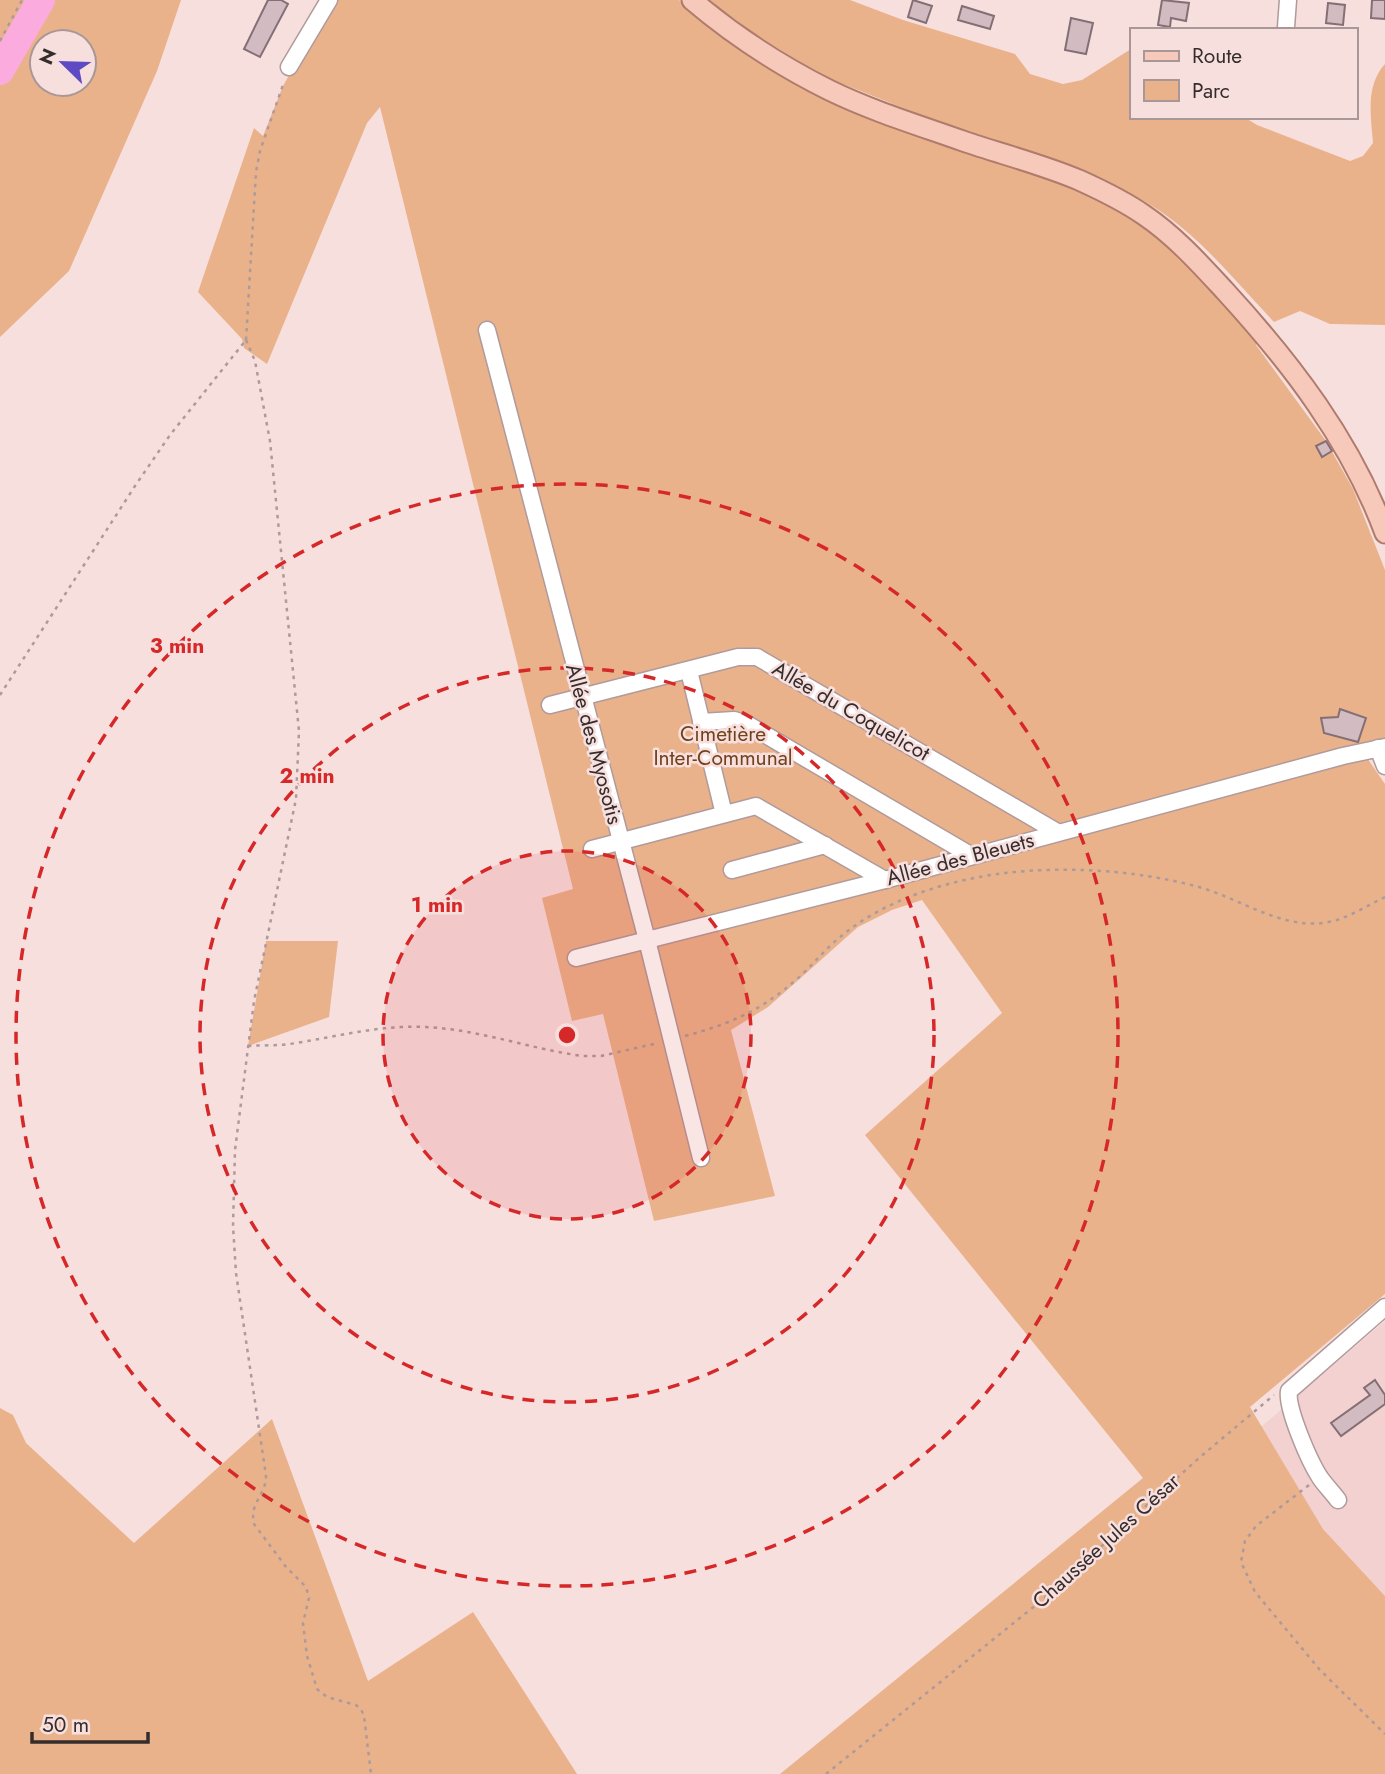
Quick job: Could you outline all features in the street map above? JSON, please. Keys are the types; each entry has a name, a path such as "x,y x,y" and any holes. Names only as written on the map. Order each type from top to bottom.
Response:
{"main road":[{"path":"692,0 743,37 831,91 904,120 1078,180 1145,216 1171,235 1251,319 1311,395 1371,496 1385,533"}],"street":[{"path":"289,68 329,0"},
{"path":"1286,27 1288,0"},
{"name":"Allée des Myosotis","path":"487,330 647,940 701,1158"},
{"name":"Allée du Coquelicot","path":"550,705 738,657 757,657 1057,832"},
{"path":"689,671 724,814"},
{"path":"701,722 734,720 747,724 972,856"},
{"path":"1381,748 1385,766"},
{"name":"Allée des Bleuets","path":"576,958 885,880 1057,832 1381,748"},
{"path":"592,849 757,806 885,880"},
{"path":"732,870 825,845"},
{"path":"1338,1500 1320,1477 1289,1399 1290,1388 1385,1307"}],"path":[{"path":"0,41 22,0"},
{"path":"289,68 260,152 256,172 246,340 255,362 270,441 299,731 296,799 254,1001 238,1116 233,1226 241,1314 266,1476 264,1489 253,1507 254,1524 286,1567 306,1587 309,1598 303,1623 307,1656 314,1682 322,1693 361,1709 371,1774"},
{"path":"0,695 142,475 170,435 246,340"},
{"path":"248,1045 293,1044 366,1029 405,1026 472,1033 583,1056 601,1056 671,1040 712,1029 757,1009 799,977 839,938 882,910 930,890 983,876 1044,871 1146,876 1196,886 1283,919 1309,923 1336,920 1385,897"},
{"name":"Chaussée Jules César","path":"826,1774 1041,1601 1270,1397 1290,1388"},
{"path":"1320,1477 1256,1526 1245,1541 1241,1562 1255,1592 1320,1670 1385,1734"}],"shaded area":[{"path":"1385,1321 1385,1596 1323,1529 1261,1427"}],"green space":[{"path":"0,0 181,0 157,71 69,271 0,337"},
{"name":"Cimetière Inter-Communal","path":"331,0 679,0 770,65 1073,187 1139,222 1185,261 1259,341 1256,345 1326,441 1353,489 1385,570 1385,738 1360,743 1364,758 1367,758 1385,784 1385,1294 1250,1407 1323,1529 1385,1596 1385,1774 780,1774 1143,1478 865,1135 1002,1013 922,900 892,910 858,927 768,1007 731,1030 775,1196 654,1221 603,1014 572,1021 542,898 573,889 380,107 367,123 267,364 244,348 242,339 198,292 254,128 263,136 283,86"},
{"path":"709,0 850,0 903,20 1015,54 1030,74 1063,84 1082,80 1130,50 1130,119 1247,119 1350,161 1363,156 1373,143 1372,92 1374,82 1385,64 1385,325 1330,324 1300,311 1274,322 1196,239 1139,198 1111,184 838,82 756,35"},
{"path":"266,941 338,941 329,1017 248,1046"},
{"path":"0,1408 13,1415 26,1443 134,1543 272,1419 368,1681 473,1612 577,1774 0,1774"}],"building":[{"path":"268,0 281,0 288,4 260,57 244,49"},
{"path":"913,0 932,6 926,23 908,17"},
{"path":"1162,0 1189,3 1186,21 1171,18 1170,27 1158,25"},
{"path":"1372,0 1385,0 1385,19 1371,18"},
{"path":"1328,3 1345,5 1343,25 1326,23"},
{"path":"962,6 994,16 990,29 958,20"},
{"path":"1071,18 1093,23 1086,54 1065,50"},
{"path":"1326,441 1332,451 1322,457 1316,446"},
{"path":"1340,709 1366,718 1358,742 1324,733 1321,718 1338,717"},
{"path":"1375,1380 1385,1395 1385,1404 1341,1436 1331,1423 1370,1395 1364,1388"}],"waterway":[{"path":"0,71 41,0"}]}
